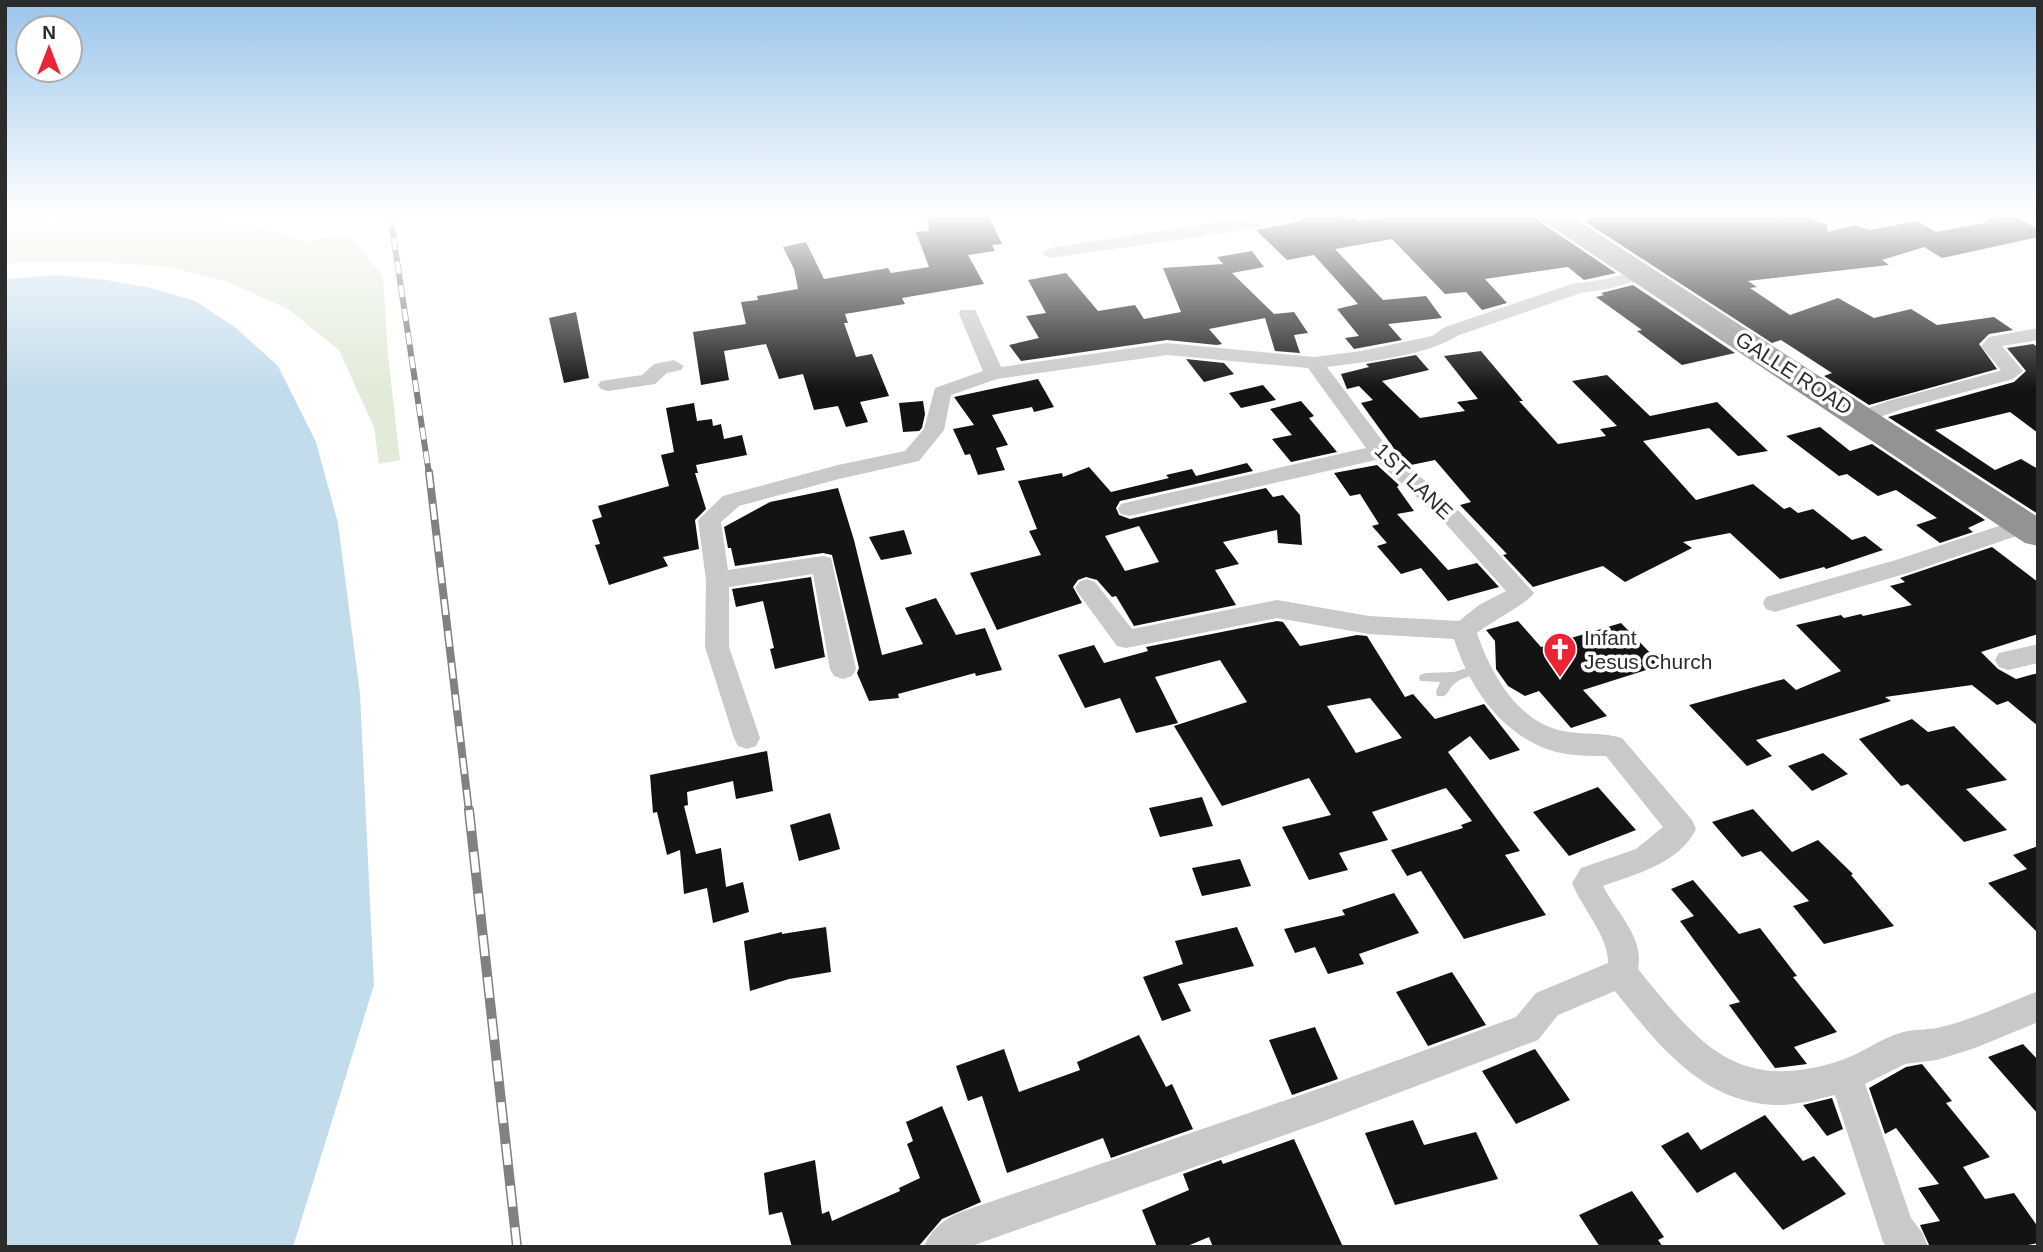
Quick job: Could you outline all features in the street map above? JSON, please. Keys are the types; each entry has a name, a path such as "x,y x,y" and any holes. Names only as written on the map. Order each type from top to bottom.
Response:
{"highway":[{"name":"GALLE ROAD","path":"1641,274 2030,530"}],"street":[{"path":"747,738 717,647 716,604 719,580 709,520 731,501 838,472 912,456 934,430 942,392 994,374 1167,349 1314,363 1349,359 1438,340 1452,331 1553,296 1641,274"},
{"path":"968,314 994,374"},
{"path":"1862,417 1895,405 2006,375 2013,371 1991,346 1996,341 2038,334"},
{"name":"1ST LANE","path":"1314,363 1381,452 1454,519 1522,593 1488,611 1464,630"},
{"path":"608,385 648,380 661,368 674,366"},
{"path":"1129,509 1381,452"},
{"path":"1775,603 2030,530"},
{"path":"719,580 823,564 843,669"},
{"path":"942,1247 961,1230 1324,1104 1527,1028 1547,1004 1621,973 1626,962 1623,949 1587,883 1591,877 1646,858 1682,829 1613,746 1547,738 1517,719 1468,672 1464,630 1369,625 1278,609 1126,639 1087,588"},
{"path":"2008,660 2038,653"},
{"path":"1621,973 1688,1054 1745,1087 1781,1088 1846,1076 1902,1048 1937,1044 1975,1032 2038,1006"},
{"path":"1846,1076 1896,1228 1910,1247"}],"lane":[{"path":"1425,678 1442,678 1468,672"},
{"path":"1443,692 1444,685 1468,672"}],"green space":[{"path":"191,272 380,272 383,276 388,356 400,460 379,464 374,427 339,350 288,309 226,281"}],"water":[{"path":"58,275 151,288 195,301 236,328 278,366 316,442 338,523 360,694 374,985 293,1247 5,1247 5,279"}],"building":[{"path":"795,272 821,272 824,279 862,272 978,272 984,284 902,298 905,304 845,314 848,323 844,323 856,357 872,354 889,396 860,402 868,422 846,427 838,406 814,410 803,374 779,379 766,344 724,351 729,380 701,385 693,332 746,324 741,302 758,300 757,296 798,289"},
{"path":"1165,272 1235,272 1232,273 1274,314 1294,312 1308,333 1294,335 1300,353 1275,351 1265,318 1209,329 1222,344 1217,345 1167,340 1021,361 1009,345 1039,338 1026,316 1046,313 1028,280 1066,273 1098,311 1135,305 1144,319 1181,312"},
{"path":"1330,272 1357,272 1383,300 1426,296 1442,318 1388,324 1402,340 1354,349 1345,338 1359,336 1337,309 1358,304"},
{"path":"1424,272 1530,272 1485,279 1507,303 1482,310 1466,292 1445,294"},
{"path":"1575,272 1616,273 1584,280"},
{"path":"1663,272 1824,272 1748,281 1757,287 1750,288 1790,315 1838,298 1874,318 1911,309 1937,325 1994,317 2013,330 1989,334 1979,344 1997,369 1869,405 1824,376 1832,373 1781,340 1772,343"},
{"path":"1633,285 1735,353 1682,365 1637,331 1642,330 1596,297 1604,295 1601,293"},
{"path":"576,312 589,378 564,383 549,318"},
{"path":"2033,344 2038,347 2038,433 2010,412 1935,430 1995,470 2021,459 2038,469 2038,514 1888,417 2014,382 2026,371 2007,348"},
{"path":"1481,351 1523,401 1519,401 1558,444 1606,436 1600,429 1617,426 1572,381 1607,375 1650,416 1717,402 1768,451 1738,456 1709,428 1643,441 1696,500 1753,484 1784,509 1790,507 1798,513 1813,509 1852,540 1865,536 1883,550 1826,569 1824,567 1780,579 1730,533 1683,542 1692,548 1625,582 1603,566 1533,587 1503,555 1507,554 1460,505 1471,502 1435,460 1411,465 1395,450 1361,403 1373,400 1359,386 1347,389 1341,374 1369,367 1366,364 1416,355 1429,370 1382,381 1420,418 1465,411 1457,402 1478,399 1444,356"},
{"path":"1186,359 1224,363 1234,374 1204,382"},
{"path":"1038,379 1054,407 1034,412 1032,407 992,415 1008,445 996,448 1005,470 978,475 970,454 965,455 953,429 974,425 954,397"},
{"path":"1263,385 1276,400 1241,408 1229,393"},
{"path":"923,401 925,414 922,428 919,431 903,432 899,403"},
{"path":"1301,401 1314,416 1309,418 1337,452 1291,462 1272,439 1292,435 1270,409"},
{"path":"694,403 697,421 712,419 713,426 721,424 724,439 742,435 747,455 696,465 698,473 695,473 706,509 695,520 699,549 663,557 668,566 609,585 595,545 600,544 592,520 602,517 598,506 669,486 661,455 674,452 666,408"},
{"path":"1820,427 1850,451 1872,444 1985,520 1968,528 1973,532 1940,543 1916,525 1937,518 1896,490 1878,496 1847,474 1839,476 1786,436"},
{"path":"1247,463 1253,471 1120,501 1116,508 1119,515 1130,519 1266,488 1273,497 1283,495 1300,515 1302,545 1278,543 1277,530 1223,542 1239,564 1215,570 1236,605 1134,626 1116,596 1112,597 1097,580 1086,577 1078,580 1073,587 1082,603 997,630 970,573 1041,555 1029,531 1037,529 1018,481 1062,473 1063,477 1089,467 1111,492 1169,478 1166,475 1192,469 1196,476","holes":["1139,526 1159,562 1125,571 1105,536"]},
{"path":"1377,465 1399,485 1397,487 1414,511 1397,514 1448,570 1477,563 1499,587 1448,601 1421,568 1401,574 1377,546 1387,543 1372,526 1379,524 1360,494 1350,496 1334,473"},
{"path":"838,488 854,540 882,655 923,644 905,608 936,598 956,635 985,628 1002,670 976,676 975,673 898,694 899,698 869,701 857,673 859,668 832,555 823,553 735,566 724,527 770,502"},
{"path":"904,530 912,554 881,560 869,537"},
{"path":"1992,547 2038,582 2038,634 1981,652 1998,669 2016,679 2038,673 2038,726 2008,701 1997,705 1972,685 1885,697 1891,701 1756,740 1772,756 1747,766 1689,705 1784,679 1796,690 1841,671 1796,625 1841,615 1844,618 1861,614 1863,616 1912,605 1890,586 1905,582 1900,578"},
{"path":"811,577 825,657 775,669 770,649 774,648 763,601 736,607 732,589"},
{"path":"1277,621 1283,622 1300,646 1357,635 1367,636 1405,697 1413,694 1435,719 1484,704 1520,750 1490,760 1470,736 1448,752 1520,851 1505,855 1546,915 1464,939 1421,871 1407,876 1391,850 1463,828 1461,825 1472,821 1446,788 1372,812 1388,840 1339,853 1348,870 1309,880 1282,827 1331,815 1309,778 1222,806 1174,726 1247,702 1220,660 1155,677 1178,723 1136,733 1120,698 1085,708 1058,655 1094,645 1104,663 1148,651 1146,647","holes":["1370,698 1402,738 1356,753 1327,706"]},
{"name":"Infant Jesus Church","path":"1518,621 1541,647 1621,623 1662,665 1583,690 1607,716 1571,728 1539,691 1525,696 1508,686 1496,669 1495,641 1486,630"},
{"path":"1912,719 1928,732 1954,726 2007,780 1966,789 2007,830 1964,842 1908,784 1901,786 1859,739"},
{"path":"767,751 773,791 736,799 733,781 687,792 688,805 684,806 696,854 721,848 726,887 743,882 749,912 713,923 707,888 684,894 680,850 667,855 657,812 653,813 650,775"},
{"path":"1823,753 1848,774 1812,791 1788,766"},
{"path":"1598,787 1636,830 1569,856 1533,812"},
{"path":"1202,797 1213,826 1160,837 1149,808"},
{"path":"1753,809 1792,852 1818,840 1853,874 1851,875 1894,926 1824,944 1793,906 1809,901 1761,851 1742,857 1712,822"},
{"path":"830,813 840,849 799,861 790,825"},
{"path":"2038,846 2038,933 1988,883 2027,869 2013,855"},
{"path":"1240,859 1251,886 1202,896 1192,868"},
{"path":"1693,880 1739,934 1760,928 1797,976 1793,977 1837,1032 1794,1047 1807,1064 1775,1068 1729,1005 1740,1002 1680,921 1694,916 1671,889"},
{"path":"1394,893 1419,933 1359,954 1364,964 1328,974 1315,947 1295,953 1284,929 1345,915 1342,910"},
{"path":"826,927 831,972 789,979 750,991 744,941 782,932"},
{"path":"1237,927 1254,966 1178,984 1191,1011 1162,1021 1143,977 1183,964 1175,941"},
{"path":"1452,972 1486,1025 1428,1046 1396,992"},
{"path":"1315,1027 1338,1079 1292,1095 1269,1040"},
{"path":"1139,1035 1166,1087 1172,1084 1193,1129 1111,1158 1103,1138 1007,1173 982,1096 968,1101 956,1066 1004,1049 1019,1092 1080,1070 1077,1062"},
{"path":"2023,1044 2038,1060 2038,1114 1988,1057"},
{"path":"1535,1049 1570,1100 1516,1124 1482,1071"},
{"path":"1922,1064 1952,1101 1946,1103 1990,1157 1963,1167 1985,1199 2014,1193 2038,1227 2038,1243 2019,1247 1930,1247 1920,1225 1940,1221 1918,1188 1939,1184 1896,1128 1885,1134 1869,1088 1906,1067"},
{"path":"1832,1098 1843,1129 1827,1136 1803,1105"},
{"path":"942,1106 981,1202 942,1219 918,1247 792,1247 782,1212 769,1215 764,1173 815,1160 822,1214 829,1211 832,1221 900,1191 899,1188 920,1178 907,1144 913,1141 906,1122"},
{"path":"1765,1115 1803,1161 1814,1156 1846,1194 1783,1230 1735,1172 1697,1193 1661,1146 1688,1132 1701,1150"},
{"path":"1413,1120 1424,1145 1476,1132 1498,1179 1395,1205 1365,1133"},
{"path":"1294,1139 1343,1247 1213,1247 1209,1237 1185,1247 1157,1247 1142,1210 1189,1190 1183,1174 1221,1160 1223,1164"},
{"path":"1632,1191 1664,1237 1658,1240 1663,1247 1600,1247 1579,1215"}],"railway":[{"path":"399,272 429,474"},
{"path":"429,472 469,812"},
{"path":"469,810 517,1247"}],"place":[{"name":"Infant Jesus Church","path":"1560,679"}]}
